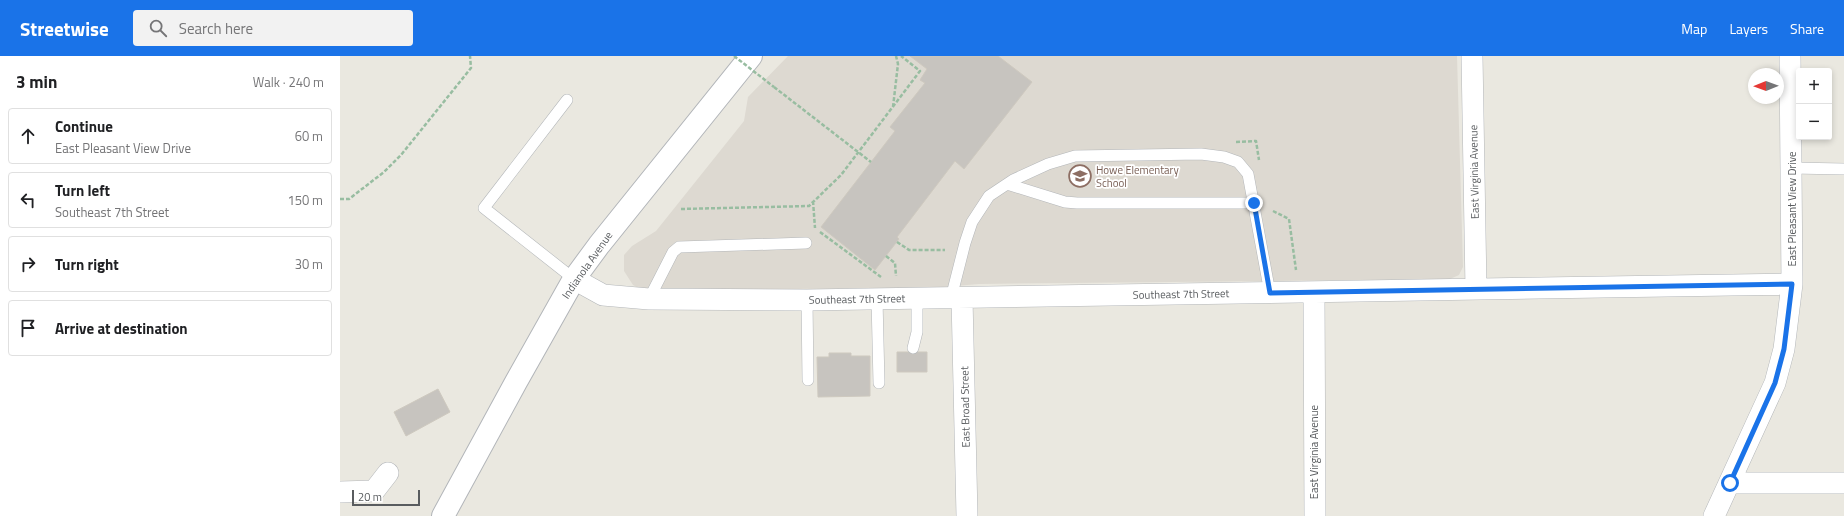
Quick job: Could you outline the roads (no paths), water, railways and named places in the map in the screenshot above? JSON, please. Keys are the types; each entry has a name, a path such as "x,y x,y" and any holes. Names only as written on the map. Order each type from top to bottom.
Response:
{"main road":[{"name":"Indianola Avenue","path":"443,516 574,279 599,245 751,56"}],"street":[{"name":"East Virginia Avenue","path":"1472,56 1476,289"},
{"name":"East Pleasant View Drive","path":"1714,516 1775,383 1784,349 1792,284 1790,56"},
{"name":"Southeast 7th Street","path":"574,279 604,295 649,299 807,300 1792,284"},
{"name":"East Virginia Avenue","path":"1314,292 1315,516"},
{"name":"East Broad Street","path":"957,298 967,516"},
{"path":"340,492 374,491 388,473"},
{"path":"1730,483 1844,483"}],"lane":[{"path":"567,100 484,208 574,279"},
{"path":"957,298 965,243 972,222 989,196 1006,184 1048,164 1074,156 1201,154 1224,156 1238,162 1248,174 1270,293"},
{"path":"1792,168 1844,169"},
{"path":"1006,184 1065,202 1077,203 1254,203"},
{"path":"649,299 673,252 679,247 806,243"},
{"path":"913,348 917,332 916,298"},
{"path":"877,299 879,383"},
{"path":"807,300 808,380"}],"place":[{"name":"Howe Elementary School","path":"1080,176"}]}
